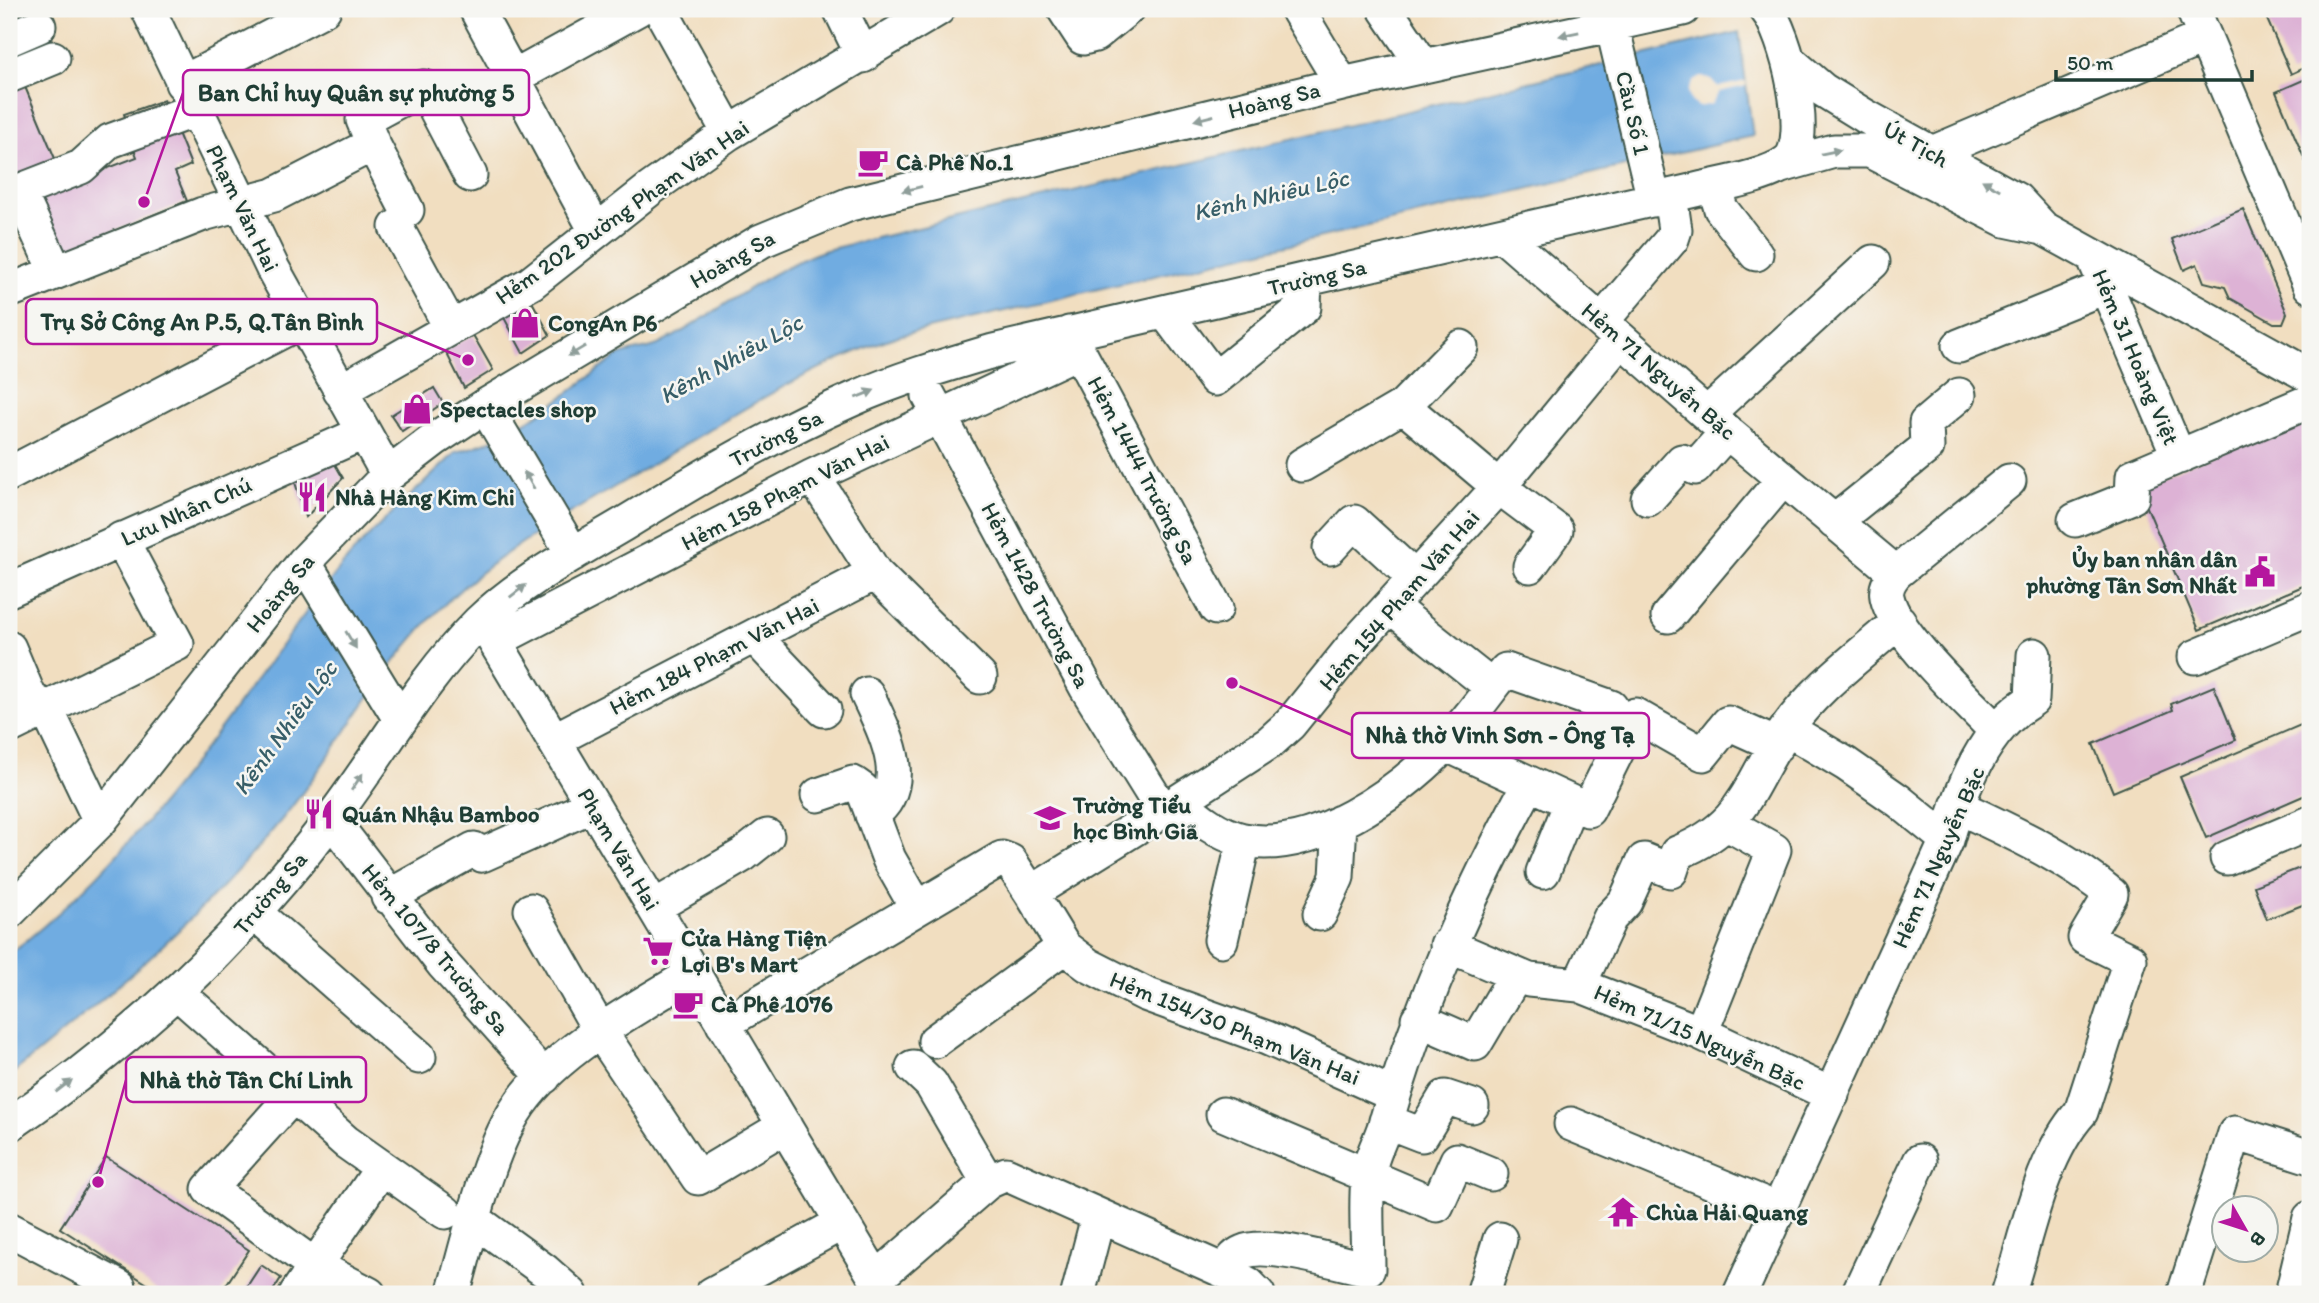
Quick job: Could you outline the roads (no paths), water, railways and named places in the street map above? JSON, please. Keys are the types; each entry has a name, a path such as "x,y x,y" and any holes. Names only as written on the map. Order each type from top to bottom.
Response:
{"street":[{"name":"Phạm Văn Hai","path":"148,9 242,206 302,321 388,475"},
{"path":"56,272 14,194 81,167 110,141 189,96 324,9"},
{"path":"476,9 596,231"},
{"path":"513,78 596,19 638,9"},
{"path":"660,9 729,133"},
{"path":"840,9 863,56"},
{"name":"Hẻm 202 Đường Phạm Văn Hai","path":"340,391 531,283 596,231 729,133 863,56 938,9"},
{"path":"1064,9 1083,38 1095,35 1127,9"},
{"path":"1297,9 1342,84"},
{"path":"1385,9 1423,65"},
{"name":"Hoàng Sa","path":"9,912 100,821 388,475 435,439 490,414 761,241 850,204 1423,65 1614,36 1684,9"},
{"path":"1766,9 1776,23 1786,53 1799,137 1793,156 1781,166"},
{"path":"1786,53 1787,9"},
{"path":"1932,153 2199,23 2310,286"},
{"path":"9,39 39,26"},
{"name":"Cầu Số 1","path":"1611,330 1672,239 1675,230 1657,192 1614,36"},
{"name":"Út Tịch","path":"1786,53 1823,90 2017,200 2043,228 2310,376"},
{"path":"9,76 53,58"},
{"path":"451,328 402,219 363,120 424,87 470,175"},
{"path":"9,291 203,214 242,206 274,195 373,144"},
{"name":"Trường Sa","path":"9,1125 110,1050 178,993 255,913 331,819 393,709 436,670 489,630 525,585 568,545 797,425 917,374 1074,342 1165,312 1502,235 1657,192 1714,186 1834,150 1858,149 1882,155"},
{"name":"Út Tịch","path":"1882,155 2005,220 2043,228"},
{"path":"1714,186 1721,209 1756,254"},
{"name":"Hẻm 71 Nguyễn Bặc","path":"1502,235 1717,423 1896,573"},
{"name":"Hẻm 31 Hoàng Việt","path":"2093,257 2179,457"},
{"path":"1648,499 1682,461 1695,468 1717,423 1873,262"},
{"path":"1165,312 1215,379 1304,307 1306,280"},
{"path":"1959,346 2105,287"},
{"path":"9,474 302,321"},
{"name":"Hẻm 154 Phạm Văn Hai","path":"1031,893 1269,743 1290,724 1390,606 1499,487 1611,330"},
{"name":"Hẻm 158 Phạm Văn Hai","path":"489,630 940,414 1074,342"},
{"name":"Hẻm 1444 Trường Sa","path":"1074,342 1216,607"},
{"path":"1302,465 1403,406 1461,347"},
{"name":"Hẻm 1428 Trường Sa","path":"917,374 1086,687 1171,806"},
{"path":"1834,522 1927,447 1926,423 1959,395"},
{"name":"Hẻm 31 Hoàng Việt","path":"2075,520 2132,497 2133,477 2310,401"},
{"path":"1403,406 1499,487 1556,530 1530,566"},
{"path":"490,414 568,545"},
{"name":"Lưu Nhân Chú","path":"9,590 363,433"},
{"path":"813,476 875,573 980,677"},
{"path":"1668,616 1783,479"},
{"path":"1996,731 1926,656 1899,621 1887,599 1886,589 1896,573 2009,481"},
{"path":"1330,548 1354,522 1415,578"},
{"path":"9,727 177,643 121,539"},
{"path":"310,571 393,709"},
{"name":"Hẻm 184 Phạm Văn Hai","path":"554,740 875,573"},
{"path":"1390,606 1492,687"},
{"path":"2195,657 2310,608"},
{"path":"1579,985 1610,918 1625,902 1644,860 1671,871 1677,853 1700,844 1727,824 1782,737 1823,688 1899,621"},
{"name":"Phạm Văn Hai","path":"489,630 880,1287"},
{"path":"754,636 824,710"},
{"path":"9,648 30,698 46,708 100,821"},
{"name":"Hẻm 71 Nguyễn Bặc","path":"1740,1294 1947,840 1956,806 1996,731 2019,707 2032,699 2034,655"},
{"path":"1171,806 1220,832 1244,840 1286,840 1339,822 1363,811 1446,744 1506,670 1611,707"},
{"path":"867,694 888,737 893,774 890,795 883,808 872,815"},
{"path":"1446,744 1588,810 1636,715 1703,754 1728,723 1782,737 1846,764 1947,840"},
{"path":"818,795 853,783 858,784 863,790 889,859 917,908"},
{"path":"1226,1272 1233,1258 1246,1250 1265,1250 1371,1281 1367,1175 1418,1019 1447,945 1481,873 1529,784"},
{"path":"1543,872 1571,803"},
{"path":"388,897 474,849 482,855 593,805"},
{"path":"1956,806 2052,854 2091,877 2111,894 2085,938 2130,960 2081,1112 2067,1127 2049,1163 2009,1291"},
{"name":"Hẻm 107/8 Trường Sa","path":"331,819 388,897 544,1077"},
{"path":"1320,915 1337,877 1339,822"},
{"path":"2227,858 2310,823"},
{"path":"1702,1033 1774,850 1727,824"},
{"path":"654,907 743,855 767,836"},
{"path":"1221,940 1244,840"},
{"path":"723,1024 1002,858 1010,861 1031,893"},
{"name":"Hẻm 154/30 Phạm Văn Hai","path":"1031,893 1064,947 1077,958 1124,985 1267,1038 1389,1107 1422,1135 1445,1097 1472,1106"},
{"path":"531,910 600,1031 698,1178 785,1126"},
{"path":"255,913 419,1057"},
{"name":"Hẻm 71/15 Nguyễn Bặc","path":"1447,945 1529,980 1579,985 1702,1033 1832,1095"},
{"path":"935,1041 1064,947"},
{"path":"453,1294 460,1216 524,1098 544,1077 600,1031 694,973"},
{"path":"1418,1019 1475,1044 1516,975"},
{"path":"178,993 292,1097 381,1169 545,1271 571,1294"},
{"path":"913,1067 931,1084 988,1182"},
{"path":"292,1097 209,1189 314,1265 369,1294"},
{"path":"1223,1114 1437,1205 1457,1160 1491,1174"},
{"path":"1571,1124 1777,1209"},
{"path":"2184,1294 2235,1133 2310,1157"},
{"path":"1858,1294 1920,1161"},
{"path":"296,1294 381,1169"},
{"path":"880,1287 997,1175 1016,1176 1098,1217 1226,1272 1248,1284 1258,1294"},
{"path":"1078,1294 1098,1217"},
{"path":"2292,1294 2310,1218"},
{"path":"712,1294 842,1223"},
{"path":"9,1229 119,1287 114,1294"},
{"path":"1483,1294 1500,1240"}],"water":[{"name":"Kênh Nhiêu Lộc","path":"1739,32 1753,136 898,336 796,380 563,517 490,565 423,626 381,680 304,791 220,889 153,954 9,1076 9,954 103,870 145,823 336,573 378,526 456,452 500,436 540,413 615,358 660,344 782,269 826,250"}],"place":[{"name":"Cà Phê No.1","path":"873,162"},
{"name":"Ban Chỉ huy Quân sự phường 5","path":"144,202"},
{"name":"CongAn P6","path":"525,323"},
{"name":"Trụ Sở Công An P.5, Q.Tân Bình","path":"468,360"},
{"name":"Spectacles shop","path":"417,409"},
{"name":"Nhà Hàng Kim Chi","path":"312,497"},
{"name":"Ủy ban nhân dân phường Tân Sơn Nhất","path":"2260,572"},
{"name":"Nhà thờ Vinh Sơn - Ông Tạ","path":"1232,683"},
{"name":"Quán Nhậu Bamboo","path":"319,814"},
{"name":"Trường Tiểu học Bình Giã","path":"1050,818"},
{"name":"Cửa Hàng Tiện Lợi B's Mart","path":"658,951"},
{"name":"Cà Phê 1076","path":"688,1004"},
{"name":"Nhà thờ Tân Chí Linh","path":"98,1182"},
{"name":"Chùa Hải Quang","path":"1623,1212"}]}
